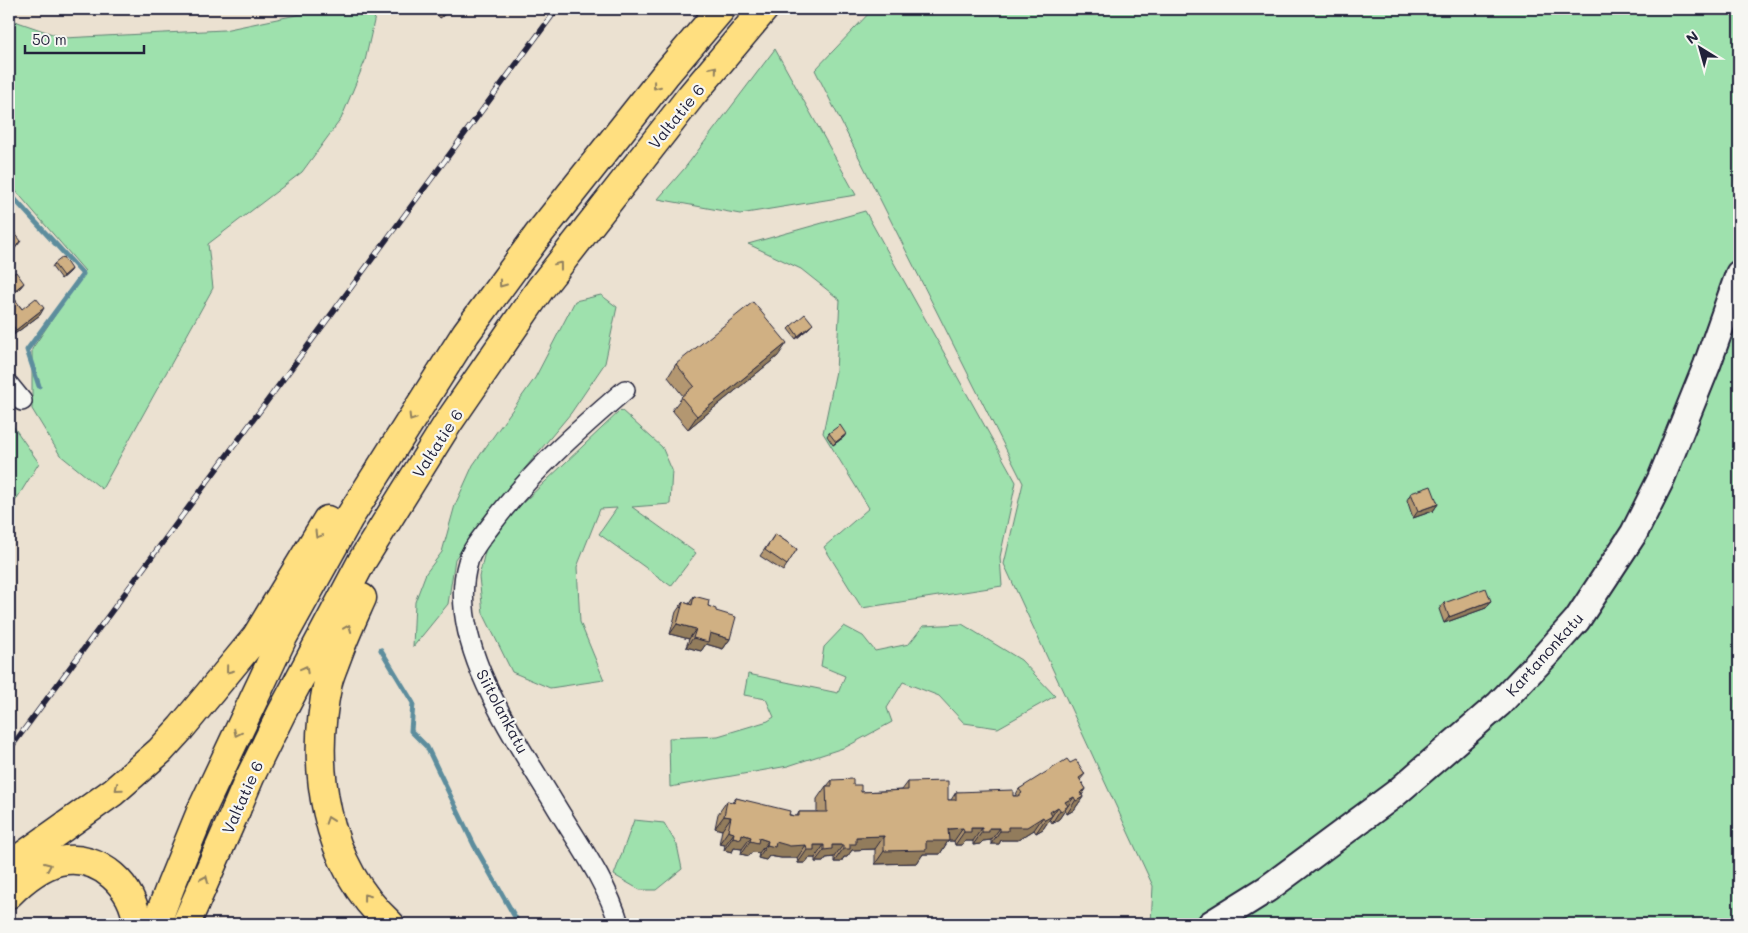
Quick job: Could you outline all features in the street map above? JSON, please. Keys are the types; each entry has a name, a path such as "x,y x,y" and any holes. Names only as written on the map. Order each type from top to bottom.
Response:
{"highway":[{"name":"Valtatie 6","path":"156,924 202,808 282,638 348,518 466,333 538,235 665,75 721,9"},
{"name":"Valtatie 6","path":"186,924 250,776 282,712 362,561 448,423 540,289 668,125 764,9"},
{"path":"390,924 381,916 359,887 341,854 327,814 320,769 321,730 328,680 350,624 401,524 540,289"},
{"path":"9,866 113,792 149,761 181,728 256,637 339,501 395,445"},
{"path":"9,894 32,874 48,866 60,861 78,860 102,868 118,881 127,891 135,908 137,924"}],"main road":[{"name":"Kartanonkatu","path":"1211,924 1267,889 1395,794 1499,704 1577,620 1634,533 1661,479 1707,365 1739,274"}],"street":[{"path":"9,385 22,401"},
{"name":"Siitolankatu","path":"619,924 601,883 495,703 465,626 463,593 468,561 482,536 510,500 552,456 625,390"}],"green space":[{"path":"310,9 375,9 376,12 365,61 341,119 302,172 208,244 213,288 102,489 60,455 32,409 32,349 85,271 9,183 9,19 64,38 224,30 311,12"},
{"path":"873,9 1739,9 1739,924 1151,924 1153,886 1004,564 1023,483 815,70"},
{"path":"775,49 856,195 740,214 658,199 684,169"},
{"path":"865,211 1016,482 1000,557 1002,586 862,608 824,547 869,508 823,433 836,371 840,300 801,269 748,244"},
{"path":"601,295 617,307 605,363 571,413 481,521 455,559 448,604 413,647 415,602 426,573 442,552 455,505 473,465 535,378 575,301"},
{"path":"621,410 662,447 672,470 670,504 632,507 696,553 671,586 599,534 617,508 600,509 577,567 580,622 604,680 550,688 512,672 483,613 479,577 489,535"},
{"path":"11,423 39,463 9,511 9,424"},
{"path":"962,624 1021,660 1055,696 998,728 964,723 939,696 903,682 887,708 892,722 846,747 788,766 670,787 669,738 718,736 768,721 774,717 766,699 744,695 748,674 838,693 845,676 821,666 824,647 844,626 863,636 875,651 909,644 923,626"},
{"path":"634,820 664,823 677,845 682,869 656,890 640,890 614,875"}],"building":[{"path":"437,9 450,9 442,15"},
{"path":"14,232 21,241 9,251 9,233 10,235"},
{"path":"63,257 71,269 63,276 54,264"},
{"path":"16,272 24,283 10,294 22,309 36,298 44,308 16,330 9,320 9,277"},
{"path":"753,302 787,343 697,416 681,397 694,386 676,364"},
{"path":"805,314 813,324 798,336 791,326"},
{"path":"840,425 846,434 836,442 829,433"},
{"path":"1431,486 1438,504 1418,511 1411,493"},
{"path":"775,534 797,549 787,565 765,550"},
{"path":"1486,588 1491,601 1449,617 1444,603"},
{"path":"694,596 709,600 708,606 716,609 716,611 736,617 730,639 710,633 708,642 693,638 696,629 677,624 683,602 692,605"},
{"path":"1067,759 1070,763 1076,760 1085,774 1079,778 1086,789 1080,793 1083,797 1076,801 1074,797 1065,802 1068,806 1061,811 1058,807 1050,812 1052,816 1045,820 1043,817 1027,827 1008,827 1008,831 1000,831 1000,828 989,828 989,832 982,832 982,828 971,828 971,832 964,832 963,828 948,829 949,841 926,841 926,850 884,851 884,836 856,837 856,844 850,844 850,849 843,849 843,845 832,845 832,849 824,850 824,845 814,845 814,850 807,850 806,845 790,846 776,842 775,847 767,845 768,841 759,838 758,843 750,841 751,837 742,834 741,839 733,837 734,833 728,831 731,817 724,816 727,801 735,803 736,798 790,811 789,815 794,816 799,816 799,812 827,812 826,786 832,786 832,780 853,779 853,785 861,785 861,792 908,790 908,782 948,781 948,800 956,800 956,792 1013,790 1013,796 1018,796 1022,793 1019,789"}],"waterway":[{"path":"9,193 83,274 27,350 39,386"},
{"path":"381,650 413,703 411,731 427,747 474,845 519,924"}],"railway":[{"path":"9,750 557,9"}]}
